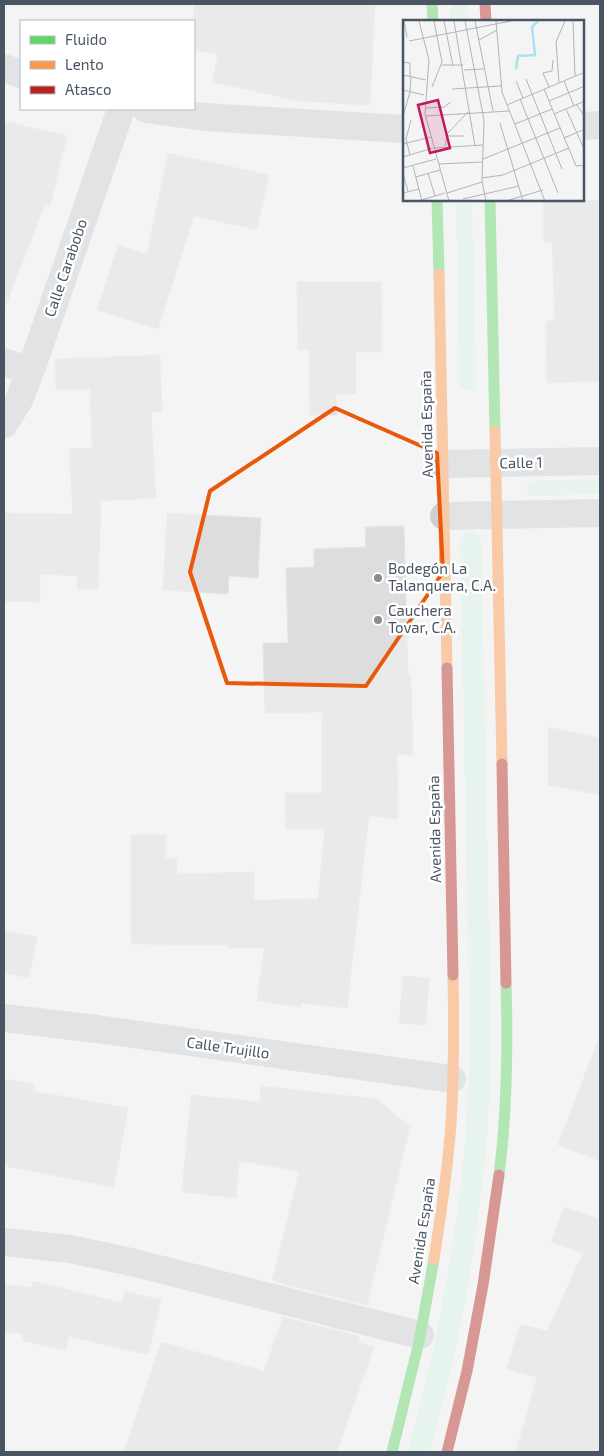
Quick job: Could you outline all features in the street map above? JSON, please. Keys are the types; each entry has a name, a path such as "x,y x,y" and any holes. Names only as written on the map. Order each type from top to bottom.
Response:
{"main road":[{"path":"432,4 433,20"},
{"path":"485,4 486,20"},
{"name":"Avenida España","path":"392,1452 420,1335 432,1267 448,1154 452,1079 454,1012 437,201"},
{"path":"447,1452 467,1371 483,1285 501,1159 506,1095 507,1022 490,201"}],"street":[{"path":"4,68 20,74"},
{"name":"Calle Carabobo","path":"4,424 19,400 30,372 121,110"},
{"path":"153,110 204,117 403,129"},
{"path":"584,126 600,125"},
{"path":"4,362 30,372"},
{"name":"Calle 1","path":"442,464 600,461"},
{"path":"444,516 600,513"},
{"name":"Calle Trujillo","path":"4,1018 452,1079"},
{"path":"4,1242 70,1249 132,1262 420,1335"}],"highlighted area":[{"path":"335,408 437,453 443,572 366,686 227,683 190,572 210,491"}],"green space":[{"path":"451,4 467,4 468,20 451,20"},
{"path":"456,201 472,201 476,382 473,388 467,391 462,388 460,383"},
{"path":"600,479 600,494 534,496 528,494 526,488 528,483 533,481"},
{"path":"467,532 479,535 481,542 491,1022 488,1125 476,1233 464,1307 449,1380 430,1452 408,1452 435,1342 442,1305 455,1230 464,1155 470,1023 460,542 462,536"}],"building":[{"path":"194,4 375,4 370,105 299,101 212,82 218,54 195,50"},
{"path":"4,121 67,136 50,206 45,204 6,305 4,305"},
{"path":"168,153 269,175 257,230 194,216 158,329 97,310 118,245 147,254"},
{"path":"600,200 600,381 547,383 546,321 555,321 552,242 544,242 543,201"},
{"path":"297,282 381,282 382,352 356,352 356,394 336,394 337,415 310,415 309,350 298,350"},
{"path":"160,355 162,412 151,412 156,498 101,501 98,589 77,589 77,576 40,574 40,602 4,601 4,513 73,514 69,449 92,448 90,389 56,390 55,359"},
{"path":"167,513 261,518 258,578 229,576 228,594 163,590"},
{"path":"404,526 408,676 411,676 413,755 397,755 398,819 369,816 347,1008 301,1003 301,1007 257,1001 264,948 228,948 228,945 131,944 131,835 166,835 165,859 177,859 177,874 254,872 254,900 318,899 325,829 286,829 285,793 322,793 322,712 265,713 263,643 288,643 286,568 314,567 314,549 366,547 365,527"},
{"path":"548,727 600,738 600,795 548,785"},
{"path":"4,930 37,937 29,978 4,973"},
{"path":"403,976 429,978 426,1025 399,1023"},
{"path":"598,1040 600,1041 600,1161 558,1145"},
{"path":"4,1079 34,1084 33,1091 128,1108 114,1187 4,1166"},
{"path":"261,1086 377,1099 410,1127 367,1305 272,1281 299,1171 239,1161 236,1198 182,1192 191,1095 260,1102"},
{"path":"564,1207 598,1219 600,1215 600,1452 516,1452 537,1377 507,1369 520,1324 547,1331 583,1253 551,1242"},
{"path":"33,1281 122,1303 125,1291 161,1300 148,1355 69,1336 66,1350 22,1341 23,1334 4,1332 4,1284 32,1288"},
{"path":"283,1317 360,1336 358,1342 374,1347 337,1452 124,1452 161,1342 264,1371"}],"traffic: fast":[{"path":"432,4 433,20"},
{"path":"437,201 439,274"},
{"path":"490,201 495,431"},
{"path":"499,1175 506,1079 506,983"},
{"path":"392,1452 419,1342 434,1259"}],"traffic: slow":[{"path":"439,274 447,668"},
{"path":"495,431 502,764"},
{"path":"434,1259 442,1208 451,1123 454,1049 453,975"}],"traffic: jam":[{"path":"485,4 486,20"},
{"path":"447,668 453,975"},
{"path":"502,764 506,983"},
{"path":"447,1452 467,1371 483,1285 499,1175"}],"place":[{"name":"Bodegón La Talanquera, C.A.","path":"378,578"},
{"name":"Cauchera Tovar, C.A.","path":"378,620"}]}
